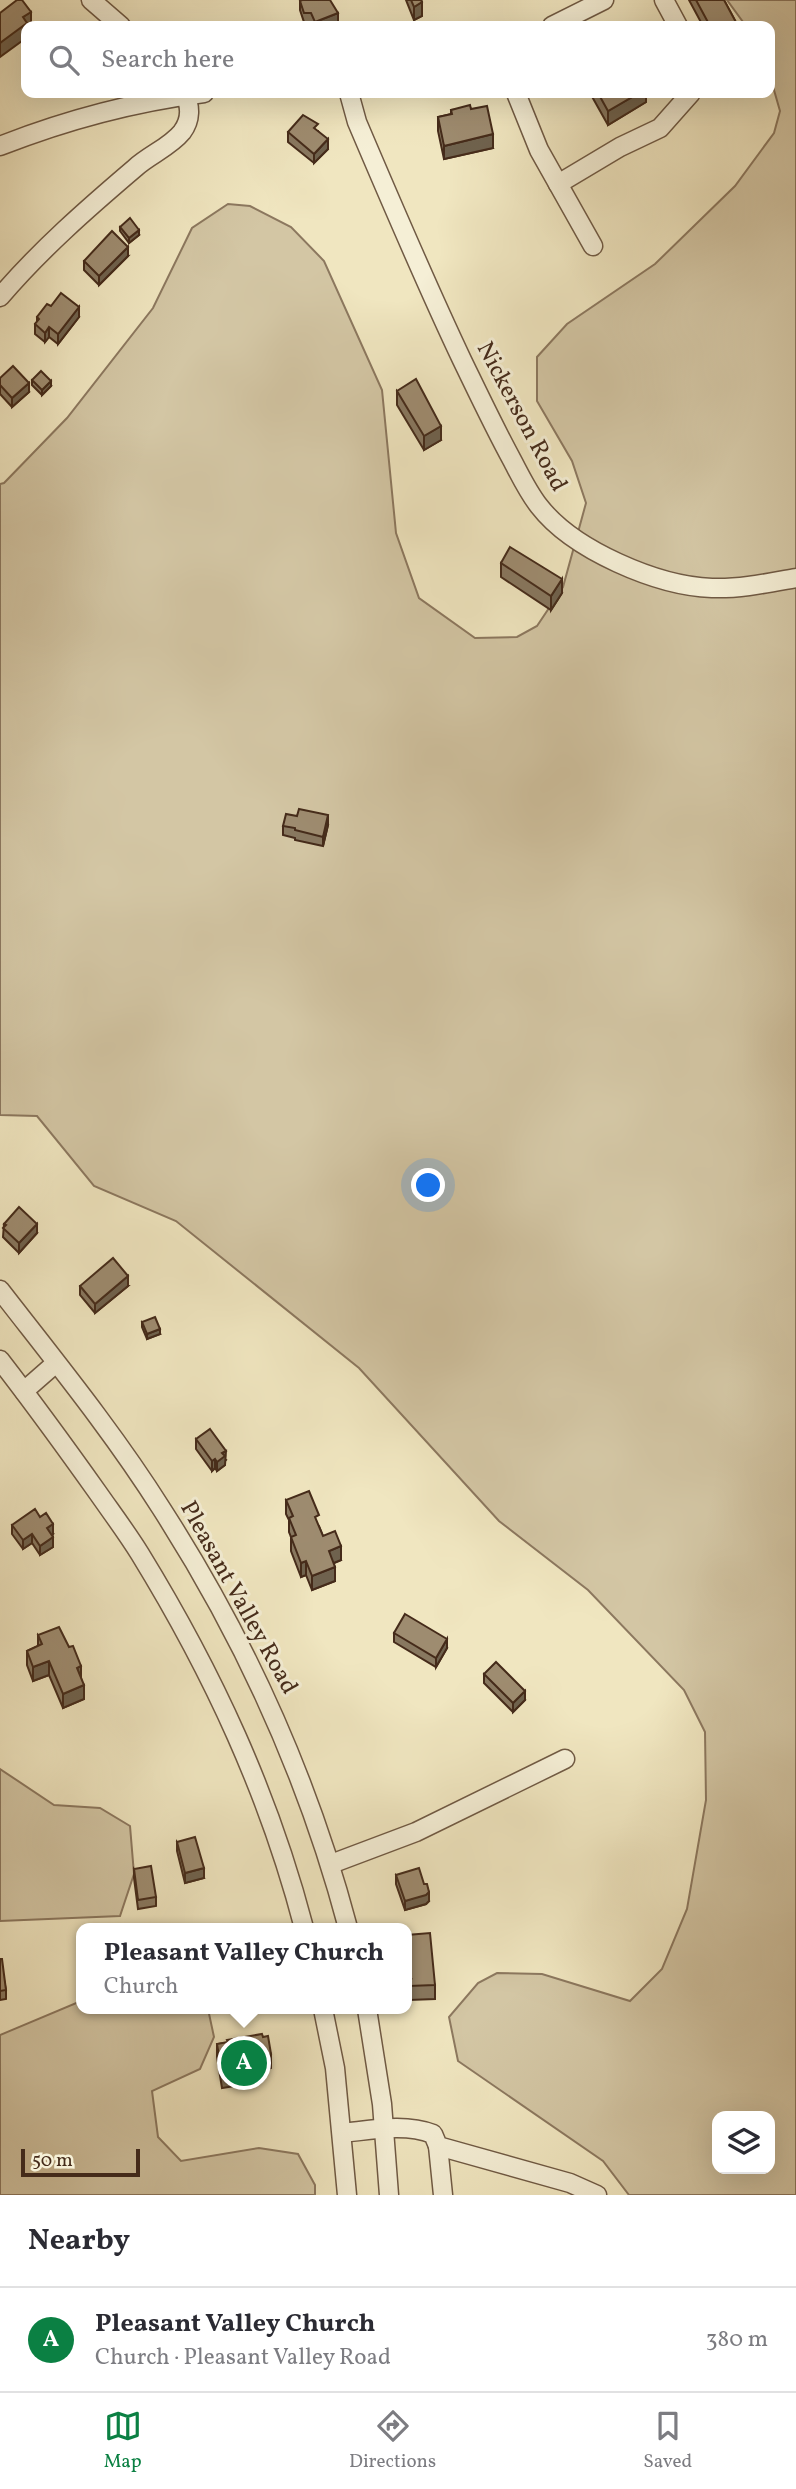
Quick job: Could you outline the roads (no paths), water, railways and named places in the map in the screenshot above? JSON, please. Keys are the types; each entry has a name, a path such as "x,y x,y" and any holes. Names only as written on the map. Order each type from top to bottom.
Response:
{"street":[{"path":"91,0 115,21"},
{"path":"562,21 604,0"},
{"path":"664,0 675,21"},
{"path":"0,146 58,124 171,98"},
{"path":"0,297 24,269 96,201 181,133 187,124 191,98"},
{"name":"Nickerson Road","path":"350,98 357,122 441,315 525,485 548,516 566,532 610,560 684,584 730,588 796,578"},
{"path":"518,98 539,150 593,246"},
{"path":"558,184 620,147 660,128 687,98"},
{"name":"Pleasant Valley Road","path":"0,1290 113,1438 160,1506 243,1648 279,1725 311,1804 347,1923"},
{"path":"0,1360 139,1552 197,1651 237,1734 269,1810 303,1923"},
{"path":"24,1391 56,1363"},
{"path":"331,1864 416,1832 565,1759"},
{"path":"324,2014 335,2068 347,2195"},
{"path":"368,2014 384,2128 389,2195"},
{"path":"342,2133 384,2128 419,2129 433,2134 438,2146 443,2195"},
{"path":"438,2146 570,2183 597,2195"}],"place":[{"name":"Pleasant Valley Church","path":"244,2063"}]}
